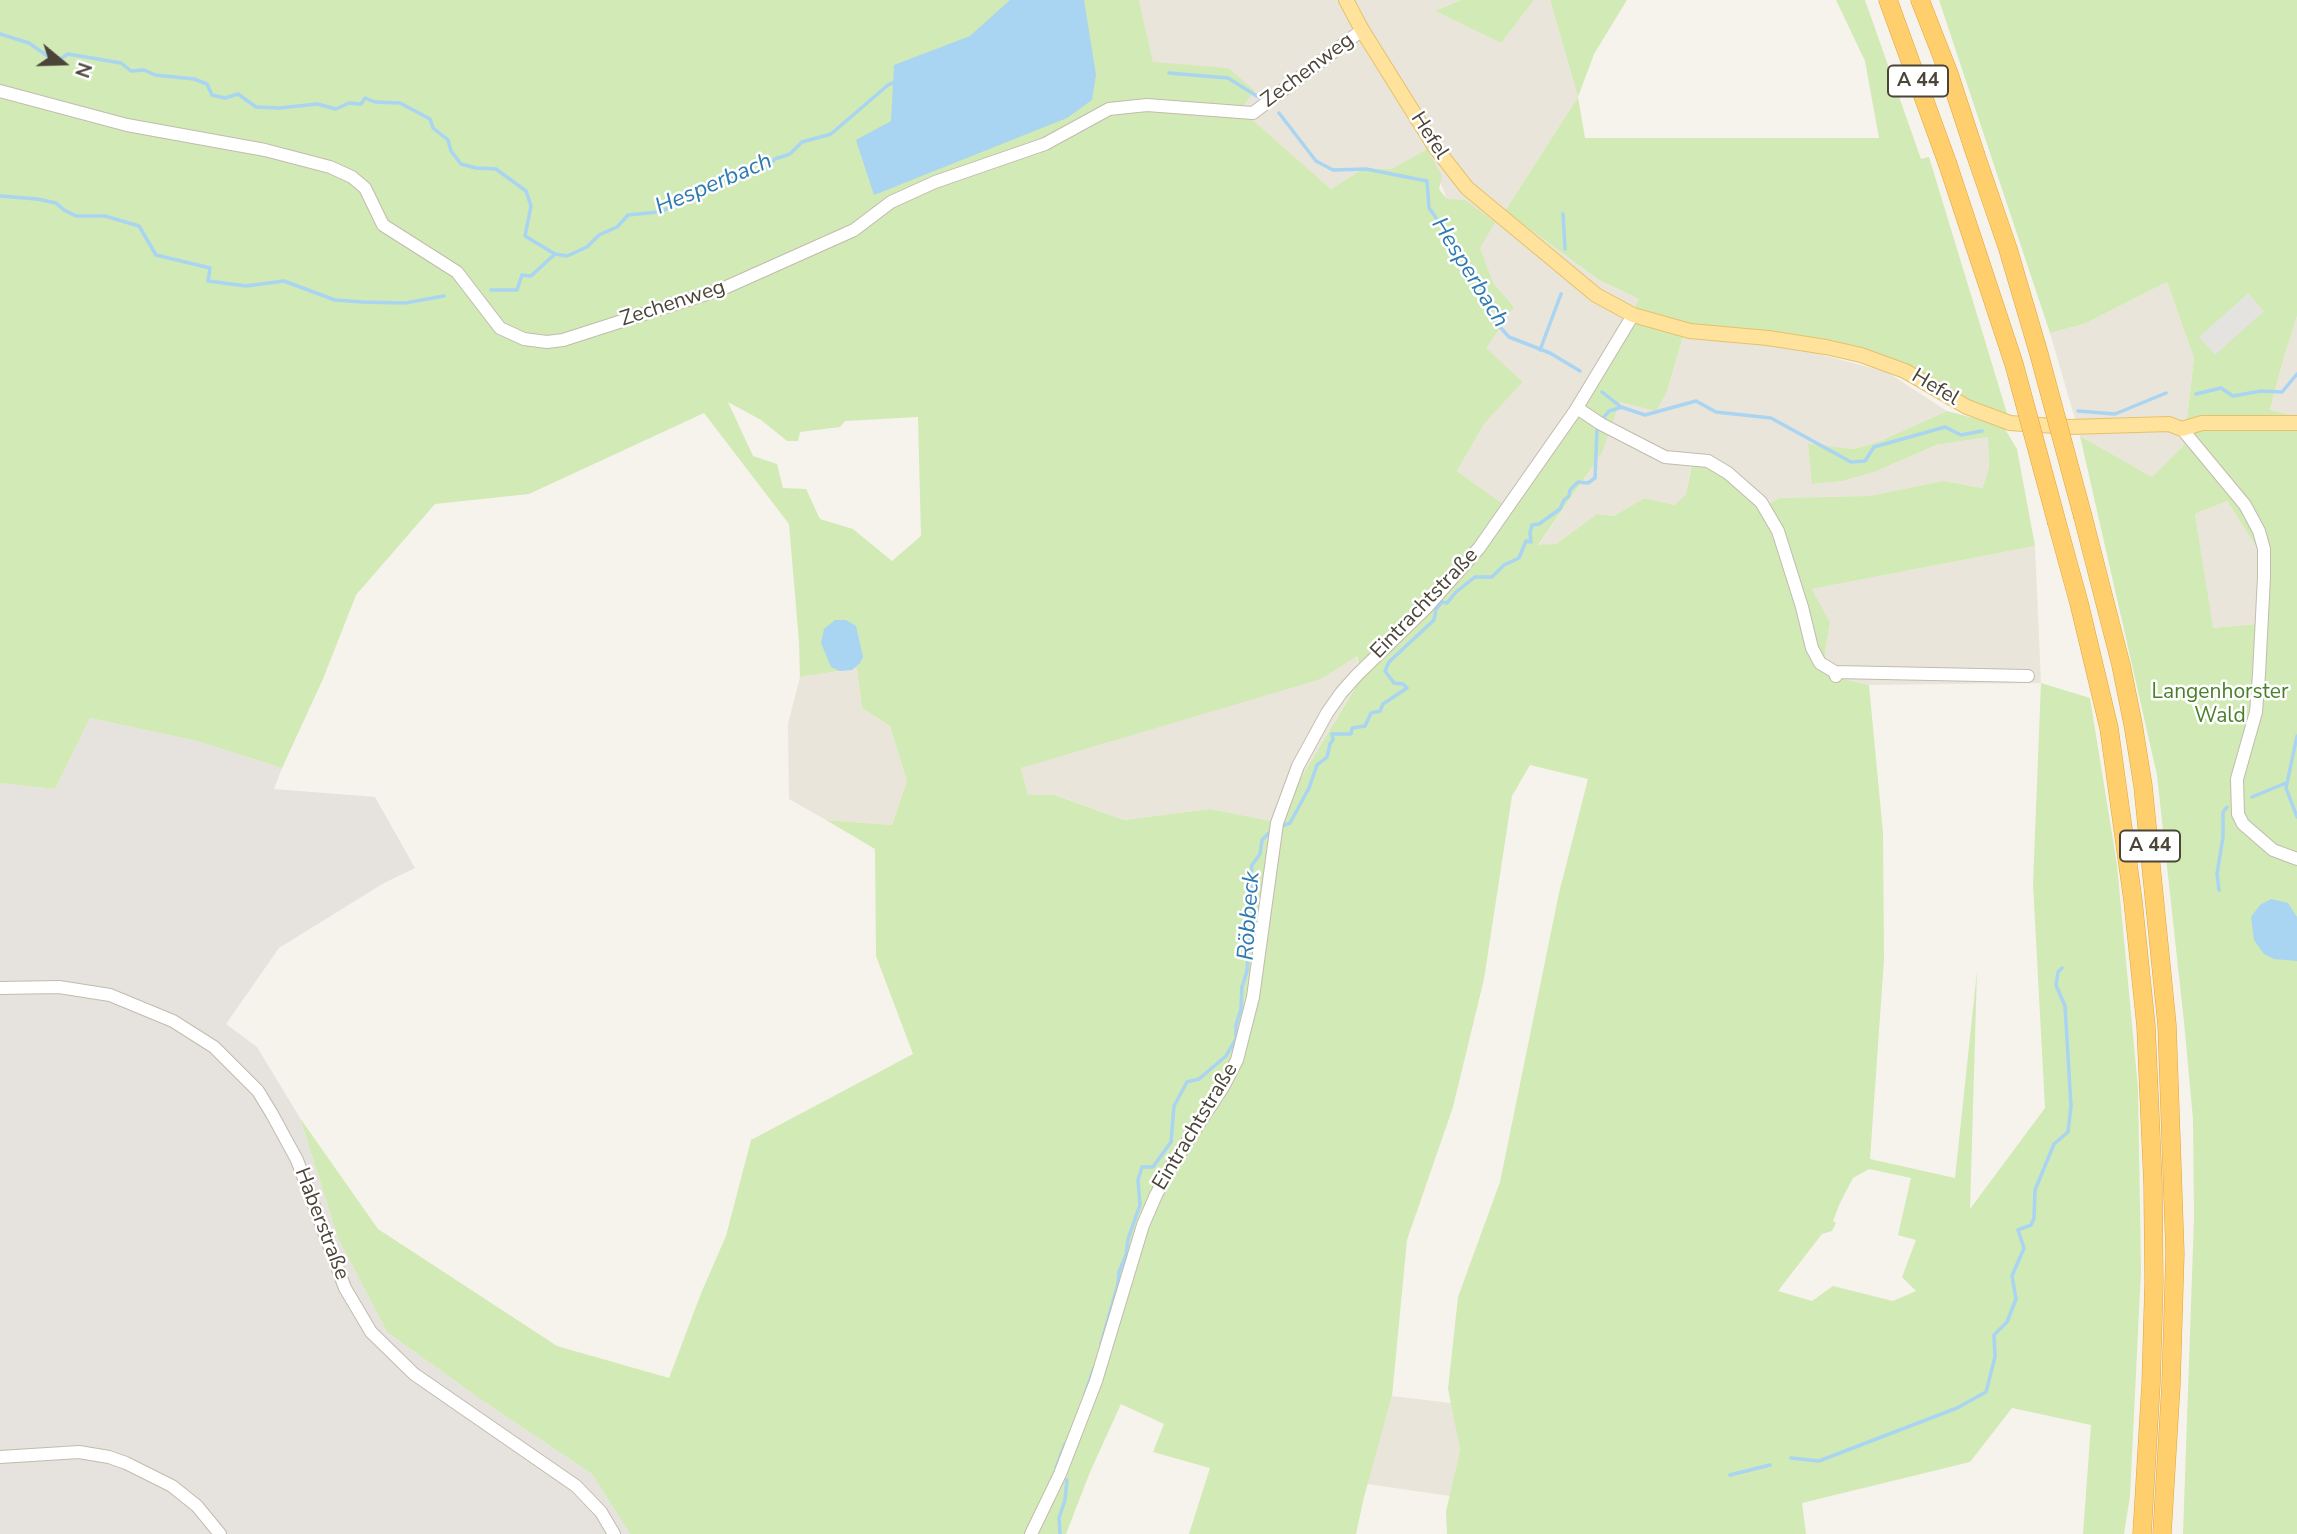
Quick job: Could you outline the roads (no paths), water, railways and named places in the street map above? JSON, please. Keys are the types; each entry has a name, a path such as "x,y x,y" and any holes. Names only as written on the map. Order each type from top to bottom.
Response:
{"highway":[{"name":"A 44","path":"1888,0 1947,162 2014,364 2079,603 2109,728 2133,901 2146,1026 2152,1143 2154,1269 2142,1534"},
{"name":"A 44","path":"1920,0 1949,74 1975,153 2023,301 2062,435 2115,642 2143,786 2166,1013 2175,1254 2162,1534"},
{"path":"2166,1485 2171,1534"},
{"path":"2132,1534 2146,1486"}],"main road":[{"name":"Hefel","path":"1346,0 1435,147 1467,188 1596,295 1633,315 1690,331 1794,342 1861,355 1905,371 1980,414 2010,423 2070,427 2169,424 2182,429 2202,423 2297,423"}],"street":[{"name":"Zechenweg","path":"0,91 127,125 265,150 330,167 352,177 365,188 383,225 457,272 500,328 524,339 547,342 563,340 722,289 854,230 891,202 935,182 1045,144 1109,109 1147,105 1253,113 1362,30"},
{"name":"Eintrachtstraße","path":"1031,1534 1060,1474 1096,1381 1143,1225 1156,1195 1237,1060 1253,997 1277,823 1298,766 1327,713 1342,693 1426,608 1479,548 1577,408 1633,315"},
{"path":"1577,408 1601,424 1665,457 1708,461 1728,473 1761,502 1778,531 1812,648 1821,663 1836,674 2028,676"},
{"path":"2182,429 2245,505 2259,531 2264,577 2259,674 2256,712 2237,779 2238,814 2244,824 2273,850 2297,859"},
{"name":"Haberstraße","path":"0,988 59,987 110,995 173,1021 214,1046 258,1091 272,1114 297,1160 345,1288 371,1332 414,1374 576,1486 601,1512 614,1534"},
{"path":"0,1457 79,1452 126,1463 172,1486 197,1506 220,1534"}],"water":[{"path":"1010,0 1084,0 1096,75 1092,100 1067,118 874,195 856,140 891,121 894,65 970,36"},
{"path":"835,620 846,620 856,626 863,657 852,670 840,671 831,667 821,643 824,629"},
{"path":"2271,899 2288,903 2297,917 2297,961 2274,959 2264,954 2254,940 2251,917 2260,905"}],"waterway":[{"path":"0,34 29,43 56,62 68,54 121,63 131,71 144,70 155,75 194,79 207,84 212,95 225,98 238,94 256,107 280,108 317,104 336,109 349,103 361,104 365,98 375,102 400,103 430,119 433,128 448,140 451,151 461,164 496,169 526,191 531,206 525,236 555,254"},
{"name":"Hesperbach","path":"1169,73 1228,78 1260,98"},
{"name":"Hesperbach","path":"491,290 517,290 522,275 531,276 555,254 567,256 587,247 599,235 617,227 628,215 658,212 683,203 699,186 764,170 775,159 790,154 802,142 831,134 888,85 897,81"},
{"name":"Hesperbach","path":"1279,113 1316,161 1333,170 1366,169 1427,181 1429,208 1461,253 1484,293 1490,316 1509,337 1550,353 1580,371"},
{"name":"Hesperbach","path":"0,196 56,203 76,216 105,216 139,226 156,255 210,268 208,281 246,286 284,281 335,300 362,302 405,303 444,296"},
{"path":"1563,214 1565,249"},
{"path":"1540,350 1561,294"},
{"name":"Hesperbach","path":"2196,394 2221,388 2233,396 2261,391 2282,392 2297,374"},
{"name":"Hesperbach","path":"1602,392 1621,407 1645,415 1696,401 1716,412 1771,418 1851,462 1865,461 1874,447 1945,427 1961,435 1982,431"},
{"name":"Hesperbach","path":"2078,411 2115,414 2166,393"},
{"name":"Röbbeck","path":"1604,417 1609,411 1619,408"},
{"name":"Röbbeck","path":"1279,827 1290,823 1309,788 1317,765 1327,757 1333,740 1332,734 1351,734 1352,728 1365,726 1371,713 1380,711 1383,704 1407,688 1403,684 1394,683 1385,671 1389,662 1434,620 1436,609 1442,602 1447,603 1475,577 1492,577 1504,565 1519,558 1526,541 1531,542 1532,525 1539,524 1560,509 1570,490 1578,482 1588,483 1595,478 1597,429"},
{"path":"2297,736 2286,788 2297,817"},
{"path":"2252,797 2286,783"},
{"path":"2219,890 2217,874 2223,837 2223,812 2227,807"},
{"name":"Röbbeck","path":"1101,1344 1128,1239 1140,1205 1138,1180 1142,1167 1153,1167 1171,1142 1174,1106 1187,1082 1199,1079 1226,1056 1236,1039 1253,925 1254,898 1250,882 1252,865 1260,854 1262,840 1272,830"},
{"path":"1791,1458 1819,1461 1957,1408 1986,1392 1995,1357 1994,1335 2007,1322 2016,1299 2012,1276 2024,1248 2018,1230 2031,1225 2034,1218 2035,1190 2054,1144 2068,1132 2071,1106 2065,1006 2056,985 2058,972 2062,968"},
{"name":"Röbbeck","path":"1085,1394 1094,1368"},
{"name":"Röbbeck","path":"1056,1468 1065,1444"},
{"path":"1730,1475 1770,1465"},
{"name":"Röbbeck","path":"1060,1534 1059,1518 1065,1500 1067,1480"}],"park label":[{"name":"Langenhorster Wald","path":"2220,705"}]}
